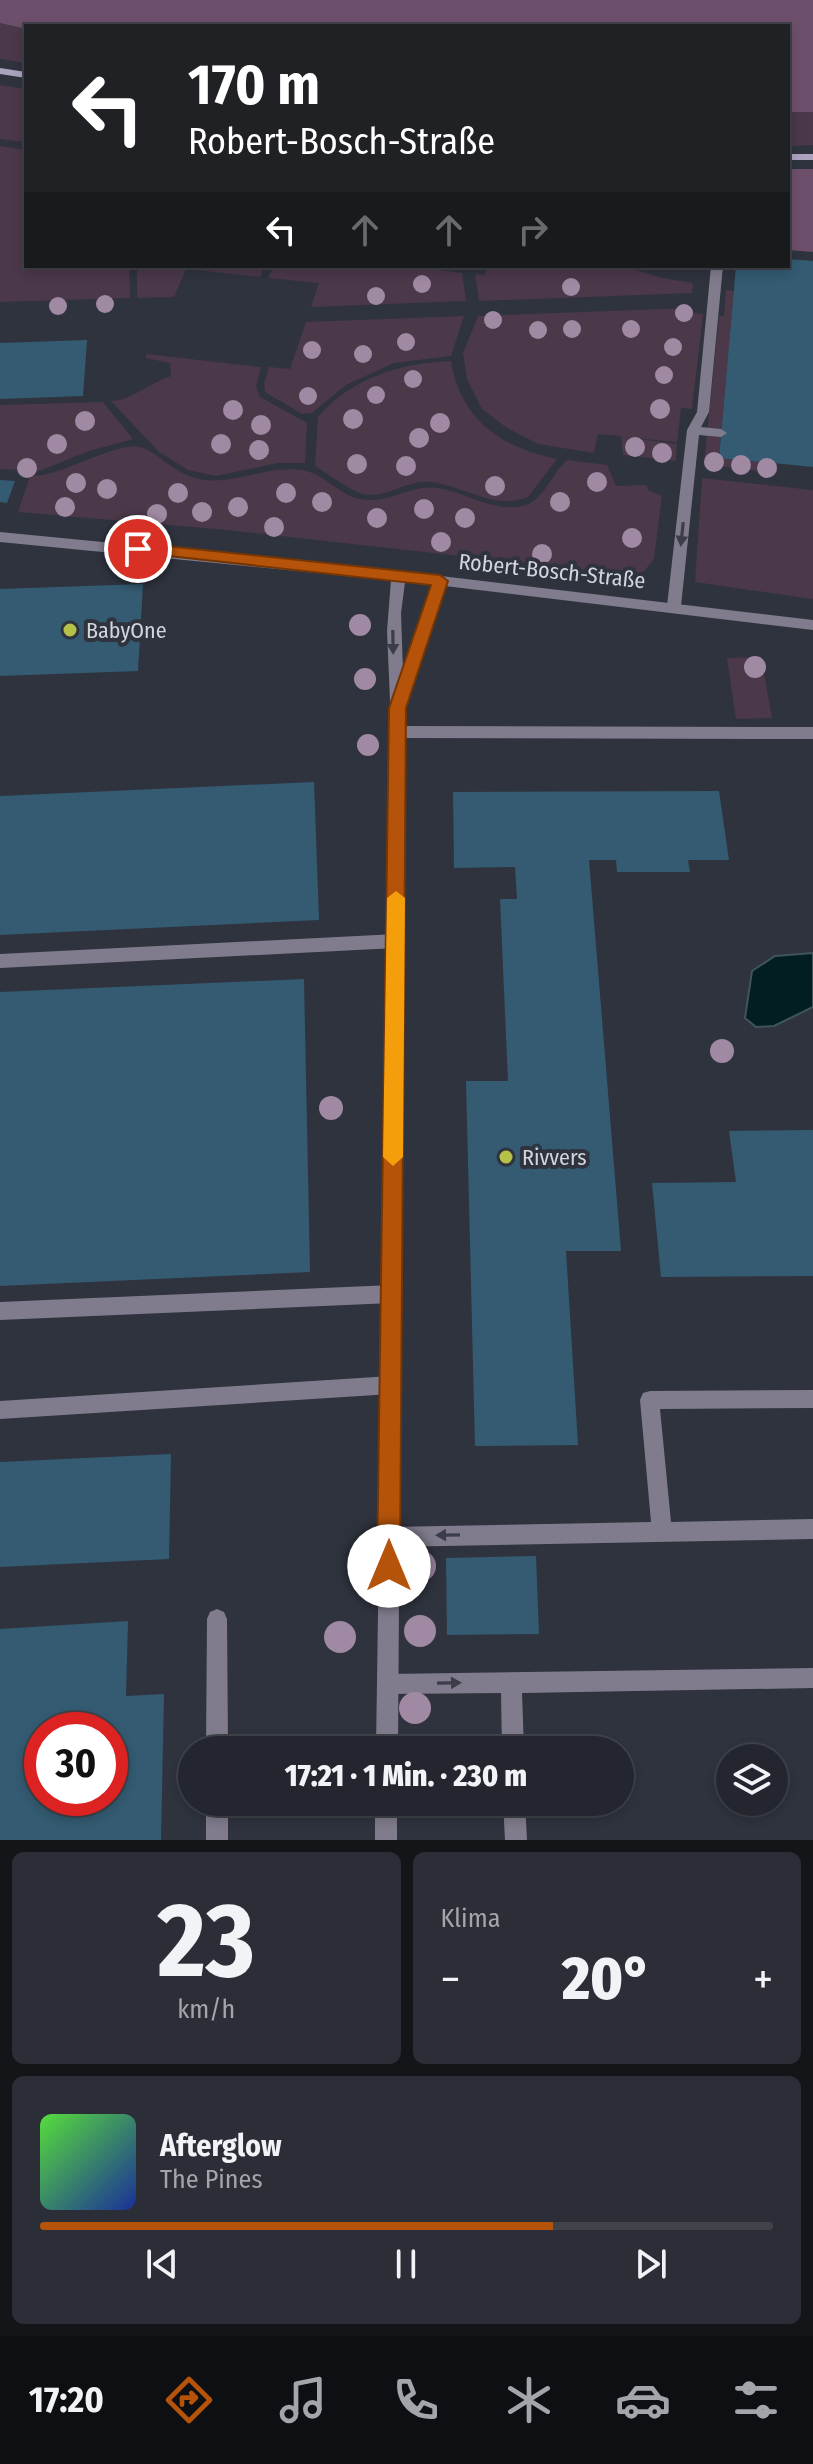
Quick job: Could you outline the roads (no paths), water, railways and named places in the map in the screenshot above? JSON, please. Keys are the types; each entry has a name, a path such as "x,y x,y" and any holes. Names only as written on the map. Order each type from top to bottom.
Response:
{"main road":[{"path":"0,71 24,75"},
{"path":"790,157 813,157"}],"street":[{"path":"674,606 693,430 703,412 717,268"},
{"path":"693,430 721,433"},
{"name":"Robert-Bosch-Straße","path":"0,537 399,576 674,606 813,625"},
{"path":"387,1736 398,732 393,646 394,598 399,576"},
{"path":"398,708 440,581"},
{"path":"398,732 813,733"},
{"path":"0,961 396,941"},
{"path":"0,1311 392,1294"},
{"path":"0,1410 391,1385"},
{"path":"662,1530 650,1400 813,1399"},
{"path":"389,1537 813,1529"},
{"path":"217,1619 217,1736"},
{"path":"388,1684 813,1678"},
{"path":"511,1682 513,1736"},
{"path":"217,1816 217,1840"},
{"path":"386,1816 386,1840"},
{"path":"515,1816 516,1840"}],"place":[{"name":"BabyOne","path":"70,630"},
{"name":"Rivvers","path":"506,1157"}]}
